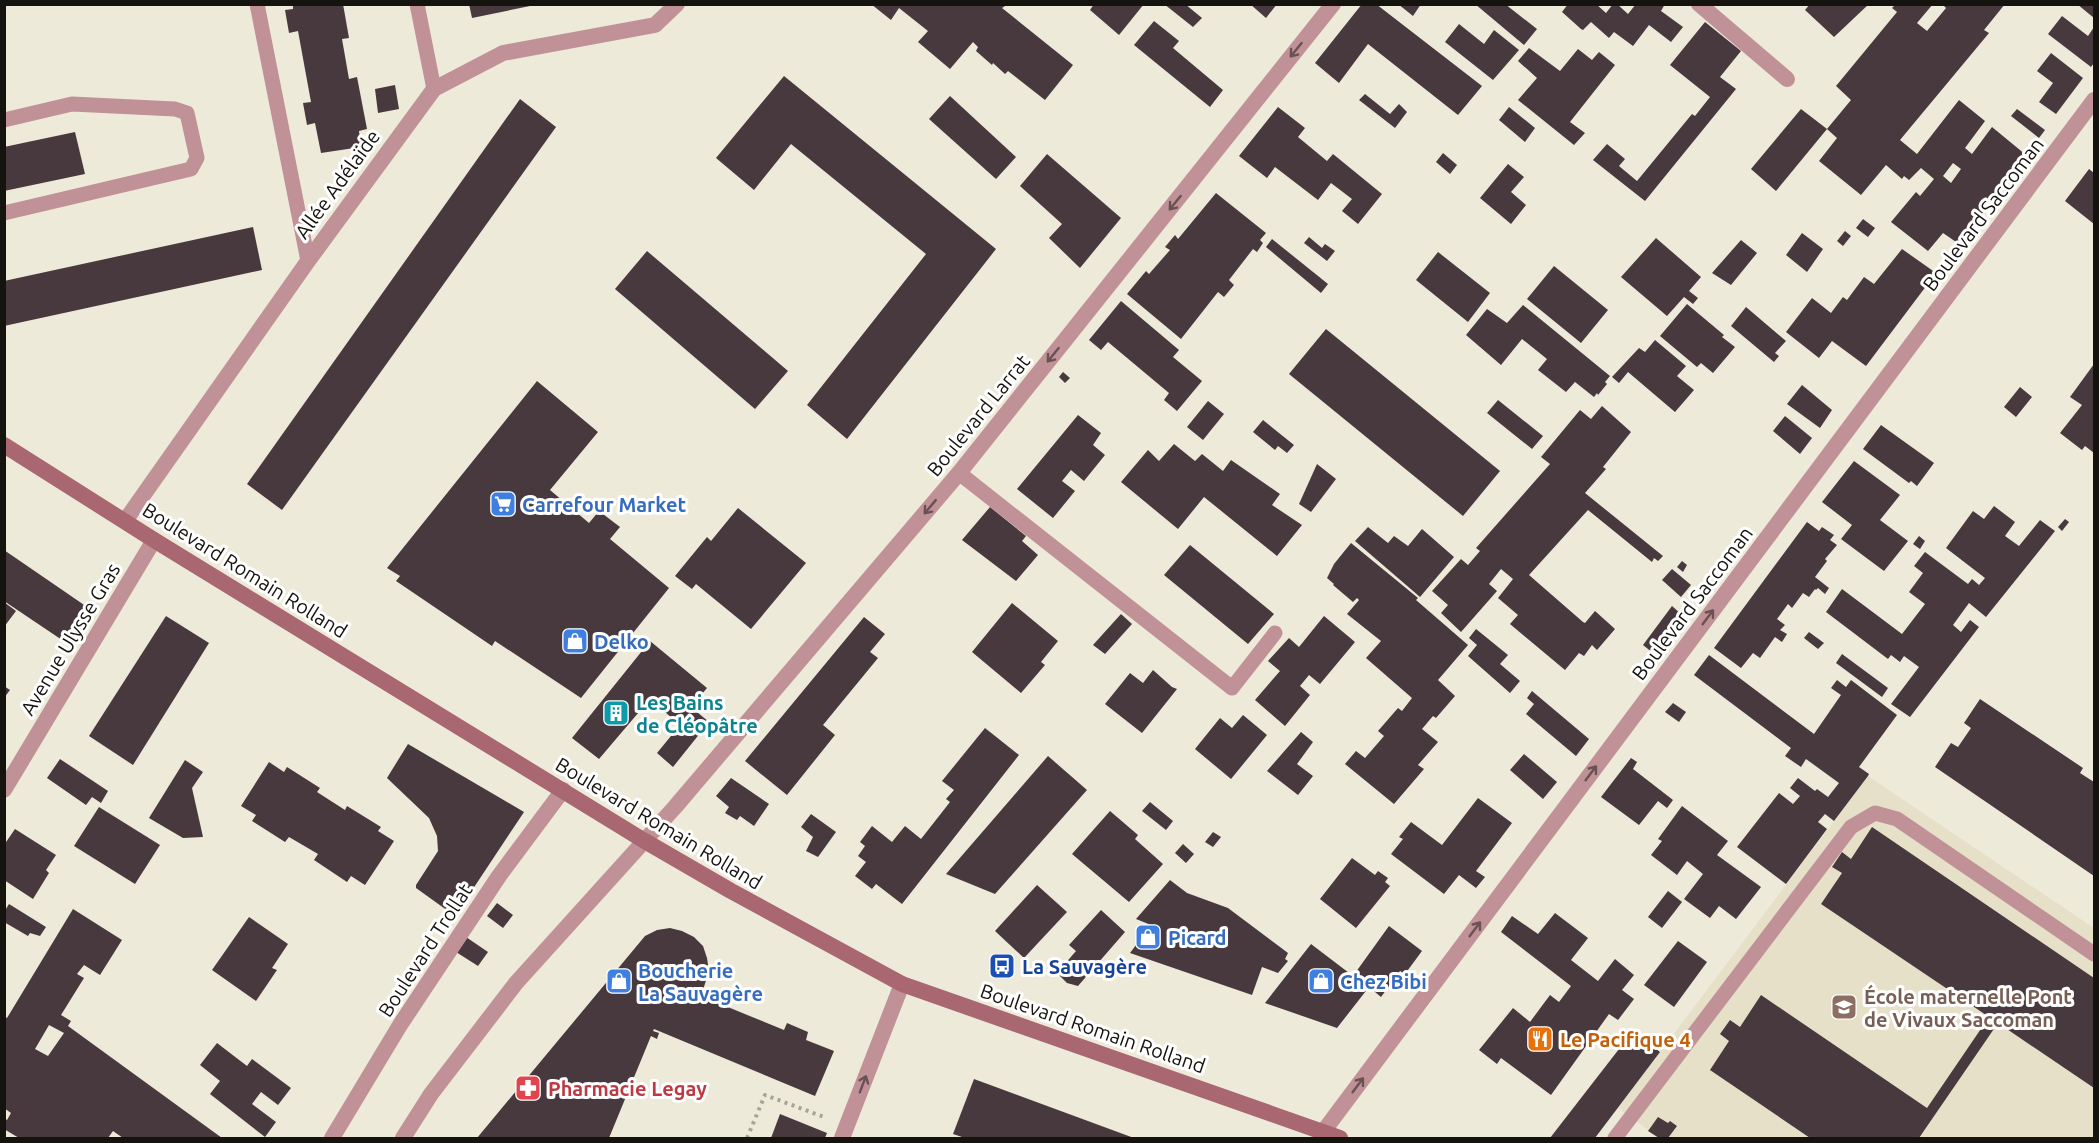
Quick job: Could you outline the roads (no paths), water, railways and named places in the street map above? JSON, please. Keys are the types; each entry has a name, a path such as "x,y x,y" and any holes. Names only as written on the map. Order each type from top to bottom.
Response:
{"main road":[{"name":"Boulevard Romain Rolland","path":"4,445 154,540 643,840 731,891 902,984 1340,1138"}],"street":[{"name":"Allée Adélaïde","path":"125,521 308,261 434,89 503,53 655,26 677,4"},
{"name":"Boulevard Larrat","path":"643,840 675,807 959,473 1333,4"},
{"path":"1699,4 1787,79"},
{"name":"Boulevard Saccoman","path":"1323,1132 2094,100"},
{"name":"Avenue Ulysse Gras","path":"4,790 154,540"},
{"name":"Boulevard Trollat","path":"332,1138 400,1025 499,876 563,790"},
{"path":"403,1138 431,1094 516,982 643,840"},
{"path":"845,1132 902,984"}],"lane":[{"path":"257,4 308,261"},
{"path":"417,4 434,89"},
{"path":"4,120 72,104 175,109 187,113 197,159 191,169 4,213"},
{"path":"959,473 1232,688 1275,633"},
{"path":"1615,1138 1851,827 1875,813 1897,819 2094,954"}],"place":[{"name":"Carrefour Market","path":"503,504"},
{"name":"Delko","path":"575,641"},
{"name":"Les Bains de Cléopâtre","path":"616,713"},
{"name":"Picard","path":"1148,937"},
{"name":"La Sauvagère","path":"1002,966"},
{"name":"Boucherie La Sauvagère","path":"619,981"},
{"name":"Chez Bibi","path":"1321,981"},
{"name":"École maternelle Pont de Vivaux Saccoman","path":"1844,1007"},
{"name":"Le Pacifique 4","path":"1540,1039"},
{"name":"Pharmacie Legay","path":"528,1088"}]}
